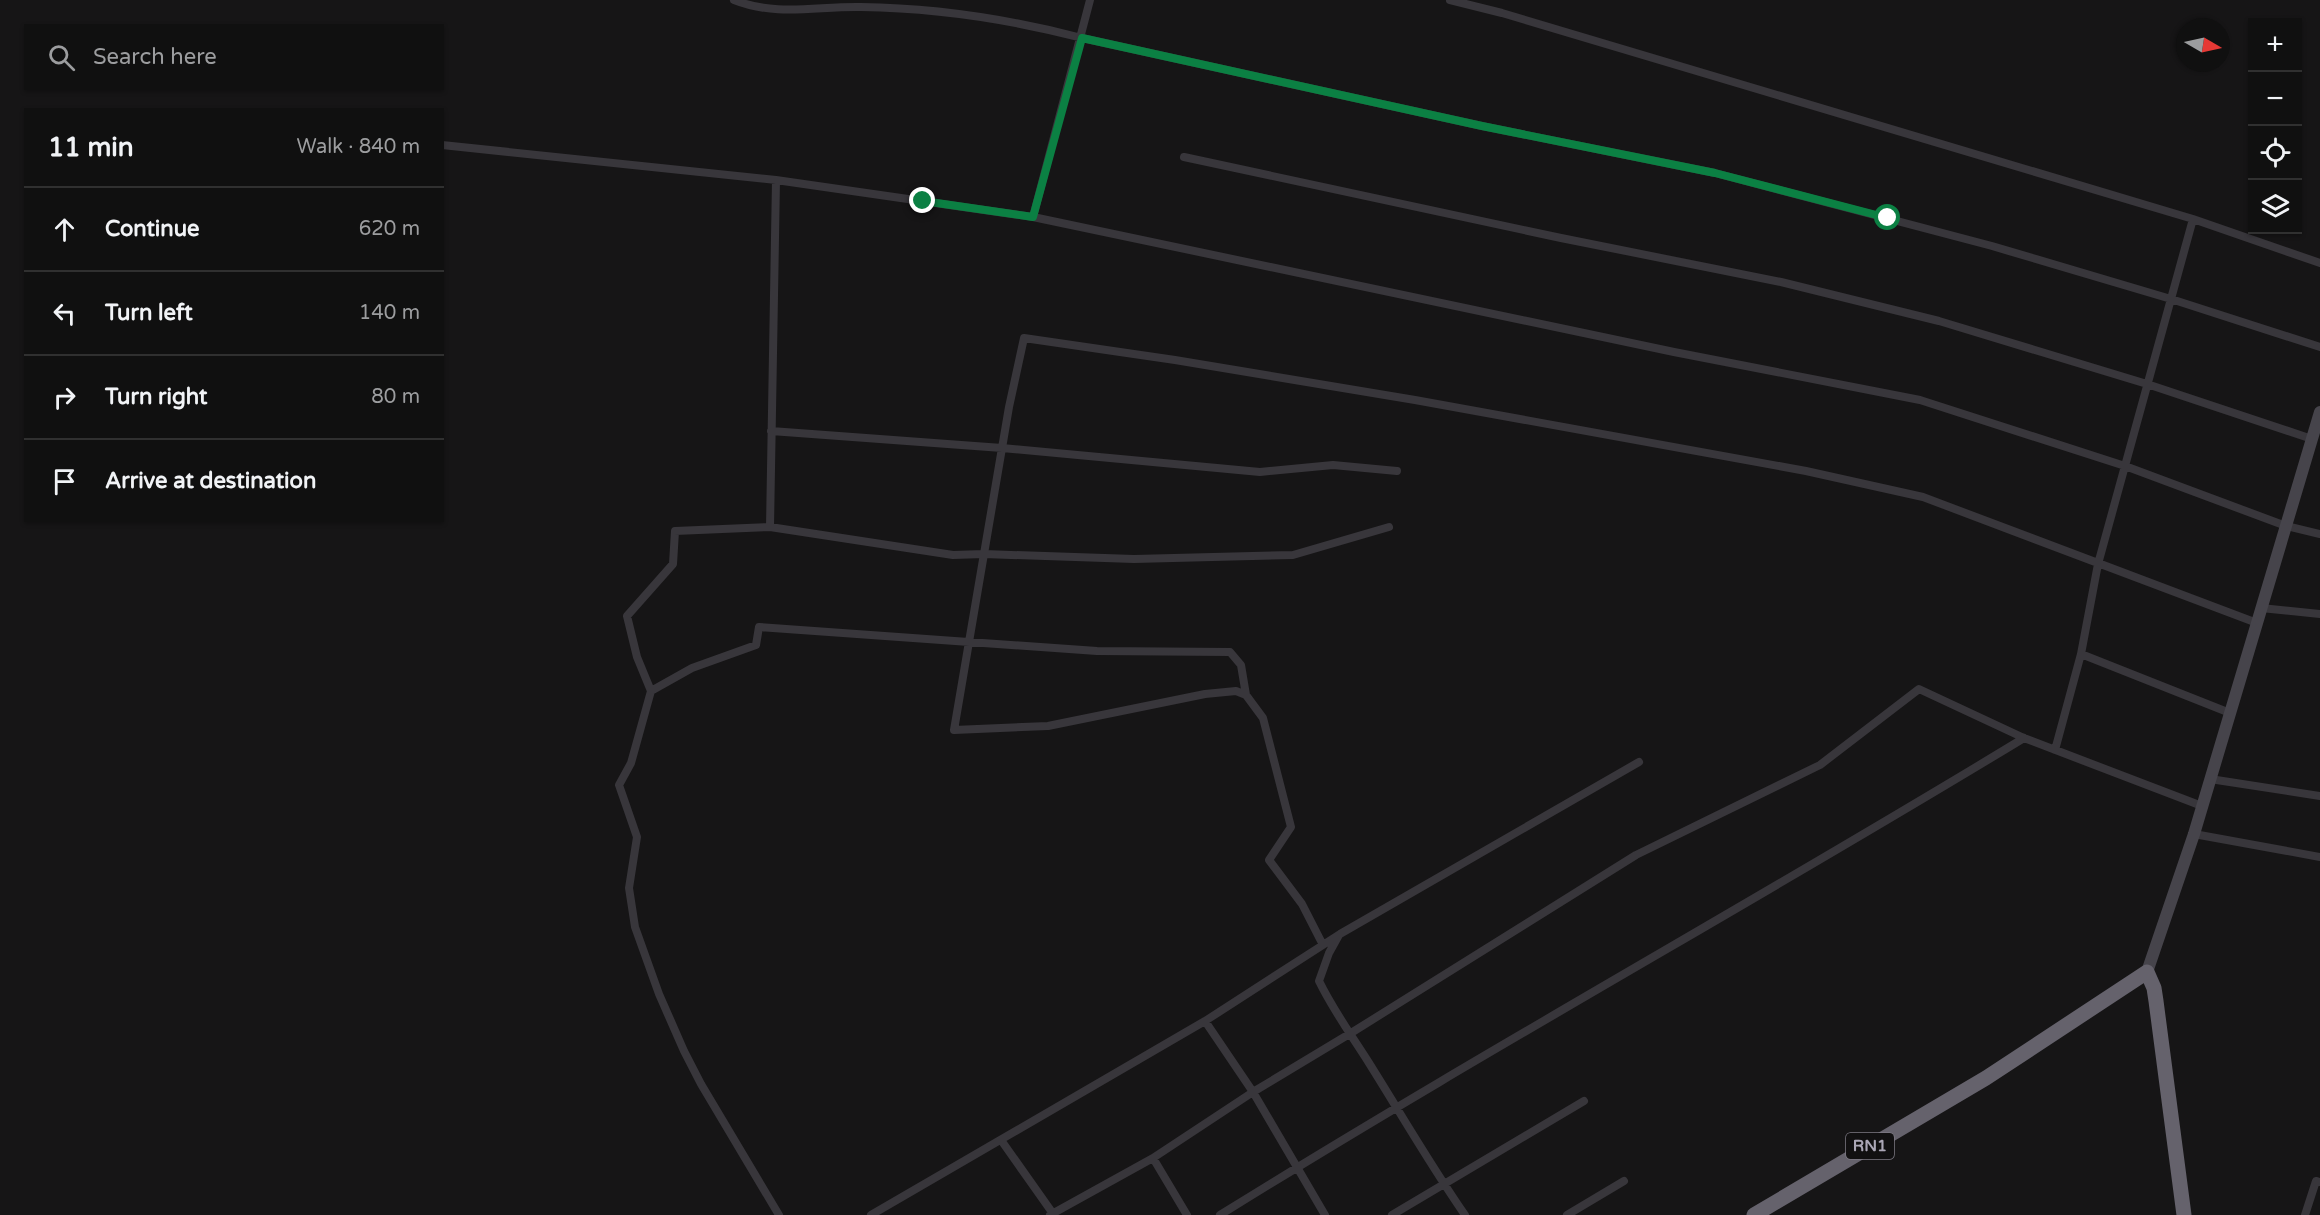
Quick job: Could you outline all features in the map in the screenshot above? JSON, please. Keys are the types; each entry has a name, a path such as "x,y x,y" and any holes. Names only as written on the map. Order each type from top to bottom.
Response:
{"highway":[{"name":"RN1","path":"1754,1215 1986,1078 2147,972"},
{"path":"2147,972 2154,988 2156,1001 2184,1215"}],"street":[{"path":"734,0 744,4 787,11 859,7 932,10 1026,23 1082,38 1482,126 1715,173 1992,246 2171,299 2320,347"},
{"path":"1033,217 1082,38 1090,0"},
{"path":"1450,0 2193,219 2320,263"},
{"path":"444,145 776,180 1033,217 1674,352 1920,400 2125,466 2286,526 2320,534"},
{"path":"1184,157 1561,238 1781,282 1939,321 2147,384 2312,439"},
{"path":"770,527 776,180"},
{"path":"2055,750 2081,654 2098,564 2193,219"},
{"path":"1323,945 1302,904 1269,860 1291,827 1263,718 1246,695 1236,690 1205,694 1048,726 954,730 1002,448 1024,338 1175,360 1404,398 1806,471 1923,496 2257,623"},
{"path":"2147,972 2194,834 2320,412"},
{"path":"771,431 1002,448 1260,472 1333,465 1397,471"},
{"path":"779,1215 684,1051 659,994 635,927 629,888 637,837 619,785 631,763 651,691 637,657 627,616 673,564 675,531 770,527 953,555 1134,559 1293,555 1389,527"},
{"path":"2261,608 2320,614"},
{"path":"651,691 692,668 756,645 759,627 1097,651 1230,652 1241,665 1246,695"},
{"path":"2081,654 2230,713"},
{"path":"1001,1140 1052,1214 1153,1158 1253,1092 1636,855 1820,765 1919,689 2024,738 2202,806"},
{"path":"1221,1215 1396,1107 1890,819 2024,738"},
{"path":"871,1215 1205,1021 1340,934 1639,762"},
{"path":"2210,779 2320,796"},
{"path":"2194,834 2320,856"},
{"path":"1340,934 1329,953 1319,981 1330,1005 1351,1033 1444,1185 1465,1215"},
{"path":"1205,1021 1253,1092 1325,1215"},
{"path":"1392,1215 1584,1101"},
{"path":"1153,1158 1187,1215"},
{"path":"1567,1215 1624,1181"},
{"path":"2305,1215 2316,1181 2320,1182"}],"route":[{"path":"923,201 1033,217 1082,38 1482,126 1715,173 1888,218"}]}
